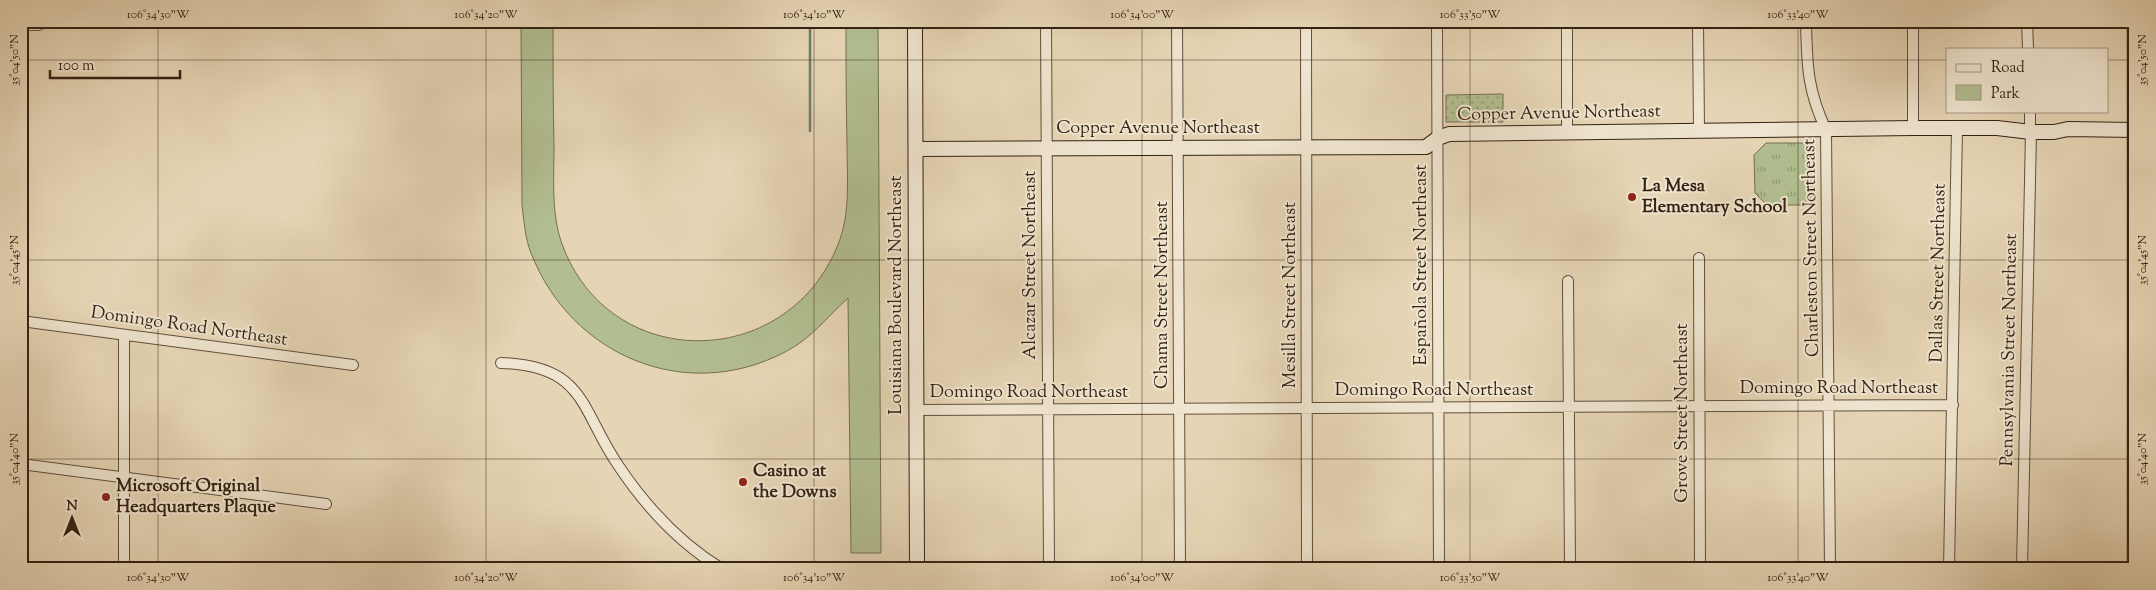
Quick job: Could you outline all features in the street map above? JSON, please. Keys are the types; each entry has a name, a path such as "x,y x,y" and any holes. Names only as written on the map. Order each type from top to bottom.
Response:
{"street":[{"path":"21,25 38,25 42,21"},
{"name":"Louisiana Boulevard Northeast","path":"915,21 917,569"},
{"name":"Alcazar Street Northeast","path":"1046,21 1049,569"},
{"name":"Chama Street Northeast","path":"1177,21 1180,569"},
{"name":"Mesilla Street Northeast","path":"1306,21 1307,569"},
{"name":"Española Street Northeast","path":"1437,21 1439,569"},
{"path":"1567,21 1567,132"},
{"path":"1698,21 1698,131"},
{"name":"Charleston Street Northeast","path":"1806,21 1809,83 1816,108 1826,130 1830,569"},
{"path":"1913,21 1913,128"},
{"path":"2027,21 2028,48"},
{"name":"Copper Avenue Northeast","path":"916,150 1426,147 1438,138 1449,134 1997,128 2030,122 2068,129 2135,130"},
{"name":"Pennsylvania Street Northeast","path":"2022,569 2030,122"},
{"name":"Dallas Street Northeast","path":"1949,569 1957,128"},
{"name":"Grove Street Northeast","path":"1698,258 1700,569"},
{"path":"1568,281 1570,569"},
{"name":"Domingo Road Northeast","path":"21,321 353,366"},
{"path":"124,335 124,569"},
{"path":"501,363 536,368 555,375 570,386 588,407 612,456 646,504 685,543 722,569"},
{"name":"Domingo Road Northeast","path":"916,410 1953,405"},
{"path":"21,464 326,504"}],"green space":[{"path":"521,21 553,21 556,220 562,244 585,286 617,316 656,335 698,341 740,335 779,317 812,288 837,247 844,222 847,196 846,21 878,21 881,553 851,553 848,298 803,341 785,352 747,367 709,373 672,371 636,361 603,343 574,319 549,289 529,247 522,205"},
{"path":"1503,94 1503,122 1446,122 1446,95"},
{"path":"1766,143 1803,143 1814,154 1815,192 1804,205 1767,205 1755,193 1754,155"}],"waterway":[{"path":"810,21 810,131"}],"place":[{"name":"La Mesa Elementary School","path":"1632,197"},
{"name":"Casino at the Downs","path":"743,482"},
{"name":"Microsoft Original Headquarters Plaque","path":"106,497"}]}
